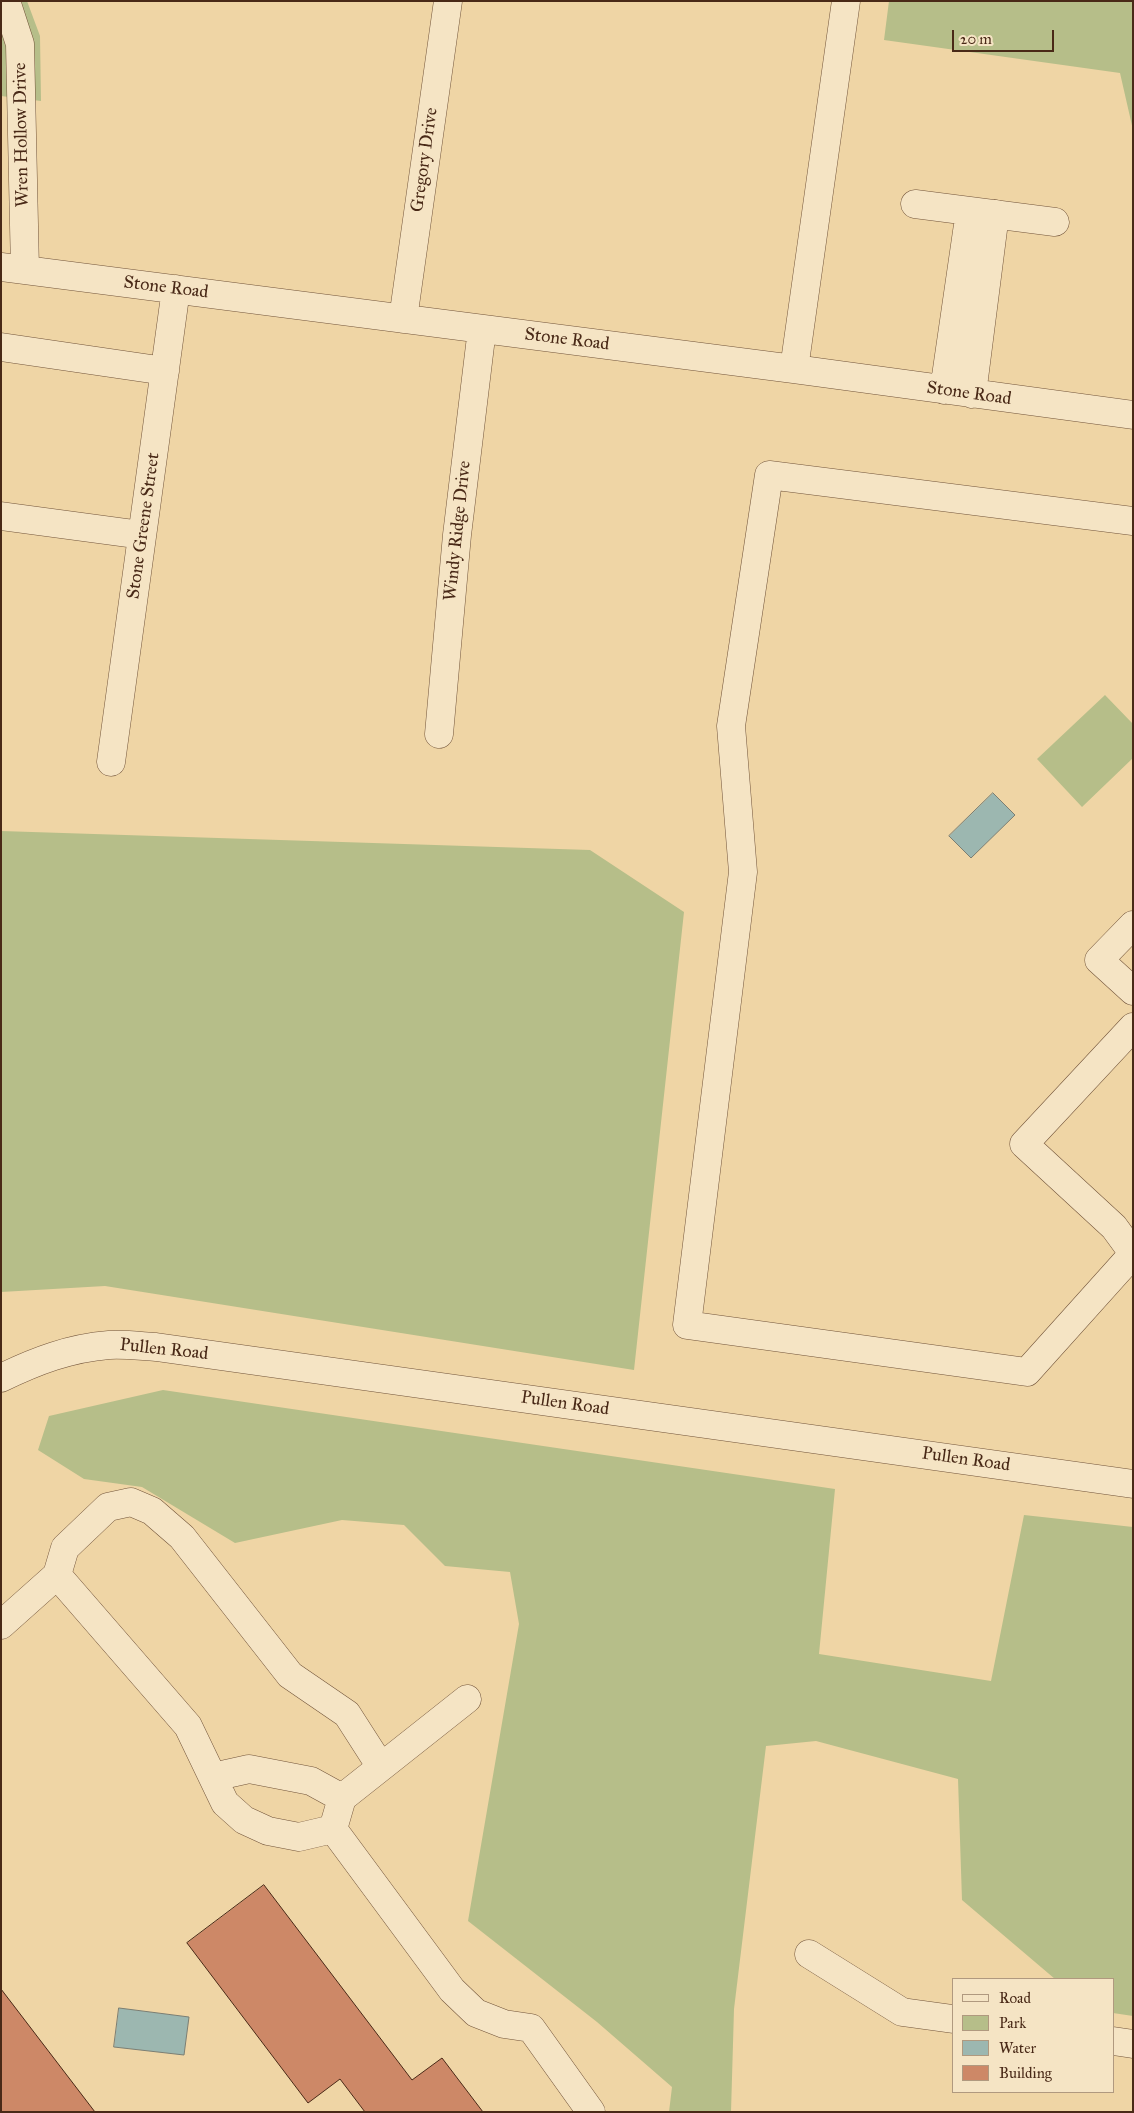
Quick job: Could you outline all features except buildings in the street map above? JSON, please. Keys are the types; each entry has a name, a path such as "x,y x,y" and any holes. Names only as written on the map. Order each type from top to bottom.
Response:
{"street":[{"name":"Wren Hollow Drive","path":"6,1 20,44 13,268"},
{"name":"Gregory Drive","path":"403,318 448,1"},
{"path":"794,369 846,1"},
{"path":"915,204 1055,222"},
{"path":"944,390 982,212"},
{"path":"972,394 982,212"},
{"name":"Stone Road","path":"13,268 482,328 1133,415"},
{"name":"Stone Greene Street","path":"111,762 176,289"},
{"name":"Windy Ridge Drive","path":"439,734 456,535 482,328"},
{"path":"1,347 165,371"},
{"path":"1133,521 769,475 731,726 743,872 687,1325 1027,1372 1133,1254 1114,1227 1024,1144 1133,1027"},
{"path":"1,516 142,535"},
{"path":"1133,925 1099,960 1133,991"},
{"name":"Pullen Road","path":"1,1378 39,1360 72,1350 109,1345 156,1347 1133,1484"},
{"path":"1,1625 56,1575 65,1548 108,1507 131,1502 152,1511 182,1537 290,1674 347,1714 381,1767"},
{"path":"56,1575 188,1726 225,1803 244,1820 268,1831 299,1837 333,1829"},
{"path":"333,1829 342,1798 467,1699"},
{"path":"213,1777 249,1769 311,1781 342,1798"},
{"path":"333,1829 452,1990 476,2013 504,2024 530,2028 591,2112"},
{"path":"809,1954 902,2012 952,2019"},
{"path":"1114,2041 1133,2044"}],"green space":[{"path":"1,1 27,1 40,36 41,101 1,96"},
{"path":"889,1 1133,1 1133,130 1120,73 884,40"},
{"path":"1105,695 1133,724 1133,758 1082,807 1037,759"},
{"path":"1,831 590,850 684,912 634,1370 105,1286 1,1292"},
{"path":"163,1390 835,1489 819,1654 991,1681 1024,1515 1133,1527 1133,2016 1114,2013 1114,1978 1054,1978 962,1900 958,1779 816,1741 766,1746 734,2009 731,2112 669,2112 672,2087 597,2022 468,1921 519,1624 510,1572 445,1566 404,1525 342,1520 235,1543 142,1487 84,1479 38,1450 49,1416"}],"water":[{"path":"993,793 1015,815 971,858 949,836"},
{"path":"119,2008 189,2017 184,2055 114,2047"}]}
